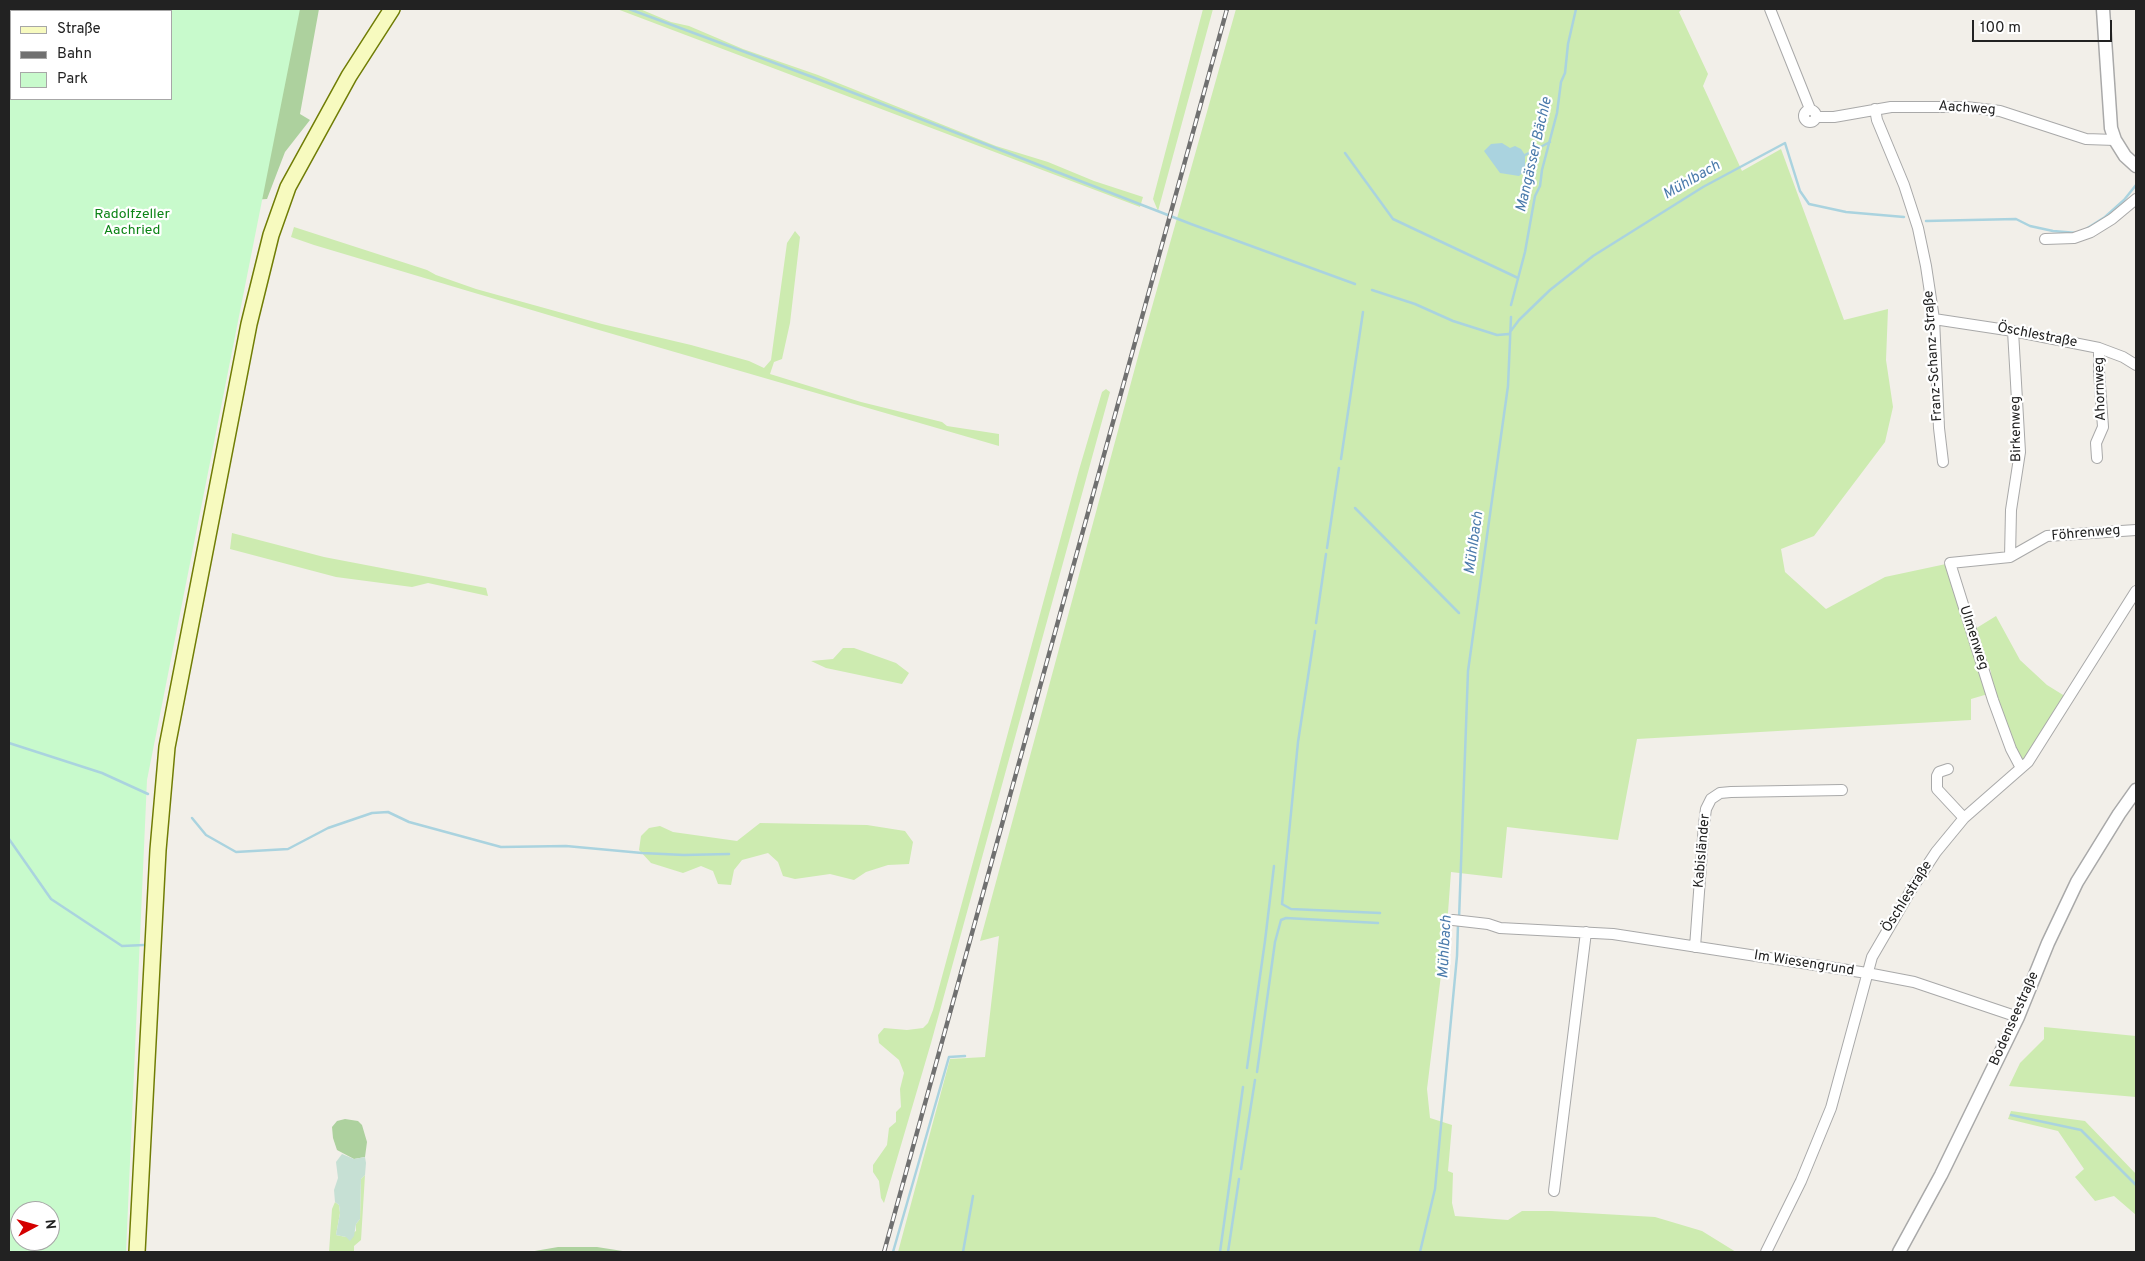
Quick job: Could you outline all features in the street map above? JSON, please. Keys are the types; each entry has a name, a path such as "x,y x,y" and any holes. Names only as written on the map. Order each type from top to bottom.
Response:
{"main road":[{"path":"137,1252 158,850 168,747 249,324 271,235 288,187 349,76 392,9"}],"street":[{"name":"Aachweg","path":"1770,9 1813,113 1834,117 1875,109 1966,107 2000,111 2086,139 2115,140"},
{"path":"2102,9 2110,122 2115,140 2124,156 2136,166"},
{"name":"Franz-Schanz-Straße","path":"1875,109 1877,120 1904,184 1918,228 1934,319 1939,428 1943,462"},
{"path":"2044,238 2074,238 2091,232 2112,219 2136,199"},
{"name":"Öschlestraße","path":"1934,319 2013,331 2099,348 2123,357 2136,365"},
{"name":"Birkenweg","path":"2010,557 2011,510 2020,452 2013,331"},
{"name":"Ahornweg","path":"2097,458 2096,443 2103,427 2099,348"},
{"name":"Föhrenweg","path":"2010,557 2047,536 2136,530"},
{"name":"Ulmenweg","path":"2010,557 1950,563 1993,700 2011,749 2021,768"},
{"name":"Öschlestraße","path":"1766,1252 1801,1181 1831,1108 1872,957 1910,890 1936,852 1964,818 2028,762 2136,591"},
{"path":"1948,769 1939,772 1937,776 1937,789 1964,818"},
{"name":"Kabisländer","path":"1695,947 1704,824 1706,808 1711,798 1720,793 1730,792 1842,790"},
{"name":"Bodenseestraße","path":"1899,1252 1941,1175 2018,1017 2048,943 2077,882 2118,814 2136,790"},
{"name":"Im Wiesengrund","path":"1457,921 1488,924 1500,928 1613,934 1914,982 2018,1017"},
{"path":"1554,1191 1586,932"}],"green space":[{"name":"Radolfzeller Aachried","path":"9,9 300,9 147,780 126,1252 9,1252"},
{"path":"295,9 319,9 300,114 310,120 285,152 267,199 202,203 9,103 51,100 172,100"},
{"path":"617,9 640,9 671,22 689,26 743,49 818,75 996,146 1048,162 1094,181 1143,197 1140,207"},
{"path":"1203,9 1213,9 1158,211 1153,199"},
{"path":"1236,9 1682,9 1679,12 1708,74 1703,86 1742,171 1781,149 1844,320 1888,309 1886,360 1893,407 1885,442 1814,536 1781,549 1785,572 1826,609 1885,577 1946,564 1988,694 1971,699 1971,720 1637,739 1618,840 1507,827 1502,878 1451,872 1447,926 1427,1089 1430,1118 1452,1125 1448,1171 1453,1173 1452,1203 1455,1216 1508,1220 1522,1211 1551,1211 1655,1217 1702,1231 1736,1252 898,1252 950,1059 985,1057 999,936 980,941 1139,353"},
{"path":"294,227 427,270 476,289 602,324 691,345 749,361 764,368 771,360 787,243 795,231 800,237 790,323 782,359 774,362 770,374 861,402 942,422 947,426 999,434 999,446 314,245 291,237"},
{"path":"1106,389 1110,392 931,1043 884,1203 881,1198 879,1181 873,1172 873,1165 887,1145 889,1128 896,1122 896,1112 901,1107 900,1089 904,1073 899,1060 879,1043 878,1035 884,1028 907,1030 923,1028 928,1023 933,1010 1079,470 1102,392"},
{"path":"232,533 324,557 486,588 488,596 428,583 412,587 336,577 230,549"},
{"path":"1996,616 2020,660 2047,685 2068,698 2021,768 1993,700 1991,672 1975,629"},
{"path":"843,648 854,648 896,663 909,673 902,684 826,668 811,661 833,659"},
{"path":"760,823 867,825 905,831 913,842 909,864 888,865 866,872 854,880 830,874 795,879 783,876 778,862 768,853 742,860 734,870 731,885 718,884 713,871 701,866 683,873 651,863 639,850 641,836 649,828 660,826 673,832 737,841"},
{"path":"2044,1027 2136,1036 2136,1097 2009,1086 2020,1063 2044,1039"},
{"path":"2011,1111 2085,1121 2136,1174 2136,1215 2114,1196 2095,1201 2075,1177 2084,1169 2058,1131 2008,1119"},
{"path":"345,1119 358,1121 362,1125 367,1142 365,1157 354,1159 337,1150 332,1127 337,1121"},
{"path":"342,1154 354,1159 365,1157 366,1163 365,1175 361,1179 360,1219 356,1224 354,1236 350,1241 346,1237 336,1235 340,1213 339,1205 335,1202 334,1190 338,1178 336,1162"},
{"path":"365,1175 361,1240 354,1246 354,1252 329,1252 332,1209 335,1202 339,1205 340,1213 336,1235 346,1237 356,1231 356,1224 360,1219 361,1179"},
{"path":"558,1247 597,1247 629,1252 529,1252"}],"water":[{"path":"1502,143 1510,148 1515,146 1521,149 1525,155 1525,171 1519,176 1500,173 1484,151 1491,144"}],"waterway":[{"path":"629,9 815,78 1191,224 1355,284"},
{"name":"Mangässer Bächle","path":"1511,305 1525,252 1535,196 1540,186 1542,170 1557,113 1561,82 1565,73 1568,44 1576,9"},
{"path":"1525,155 1550,142"},
{"name":"Mühlbach","path":"1510,332 1519,320 1550,290 1593,256 1703,187 1785,143 1800,191 1809,204 1846,212 1904,217"},
{"path":"1345,153 1393,219 1518,278"},
{"name":"Mühlbach","path":"2086,229 2105,217 2124,200 2136,185"},
{"name":"Mühlbach","path":"1926,221 2016,219 2030,226 2053,231 2077,233"},
{"path":"1372,290 1415,304 1453,321 1497,335 1509,334"},
{"path":"1341,459 1363,312"},
{"name":"Mühlbach","path":"1459,919 1468,671 1508,386 1511,317"},
{"path":"1327,548 1339,468"},
{"path":"1355,508 1459,613"},
{"path":"1316,623 1326,554"},
{"path":"1315,631 1298,742 1282,904 1291,909 1380,913"},
{"path":"9,743 102,773 148,794"},
{"path":"192,818 206,835 236,852 288,849 328,828 372,813 388,812 409,822 501,847 566,846 642,853 684,855 729,854"},
{"path":"9,839 51,899 122,946 144,945"},
{"path":"1247,1068 1274,866"},
{"path":"1257,1072 1275,942 1281,920 1286,918 1378,923"},
{"name":"Mühlbach","path":"1420,1252 1435,1189 1457,956 1458,924"},
{"path":"893,1252 949,1057 965,1056"},
{"path":"1241,1169 1255,1080"},
{"path":"1220,1252 1243,1087"},
{"path":"2011,1115 2081,1130 2136,1185"},
{"path":"1228,1252 1239,1179"},
{"path":"963,1252 973,1196"}],"railway":[{"path":"884,1252 1227,9"}]}
